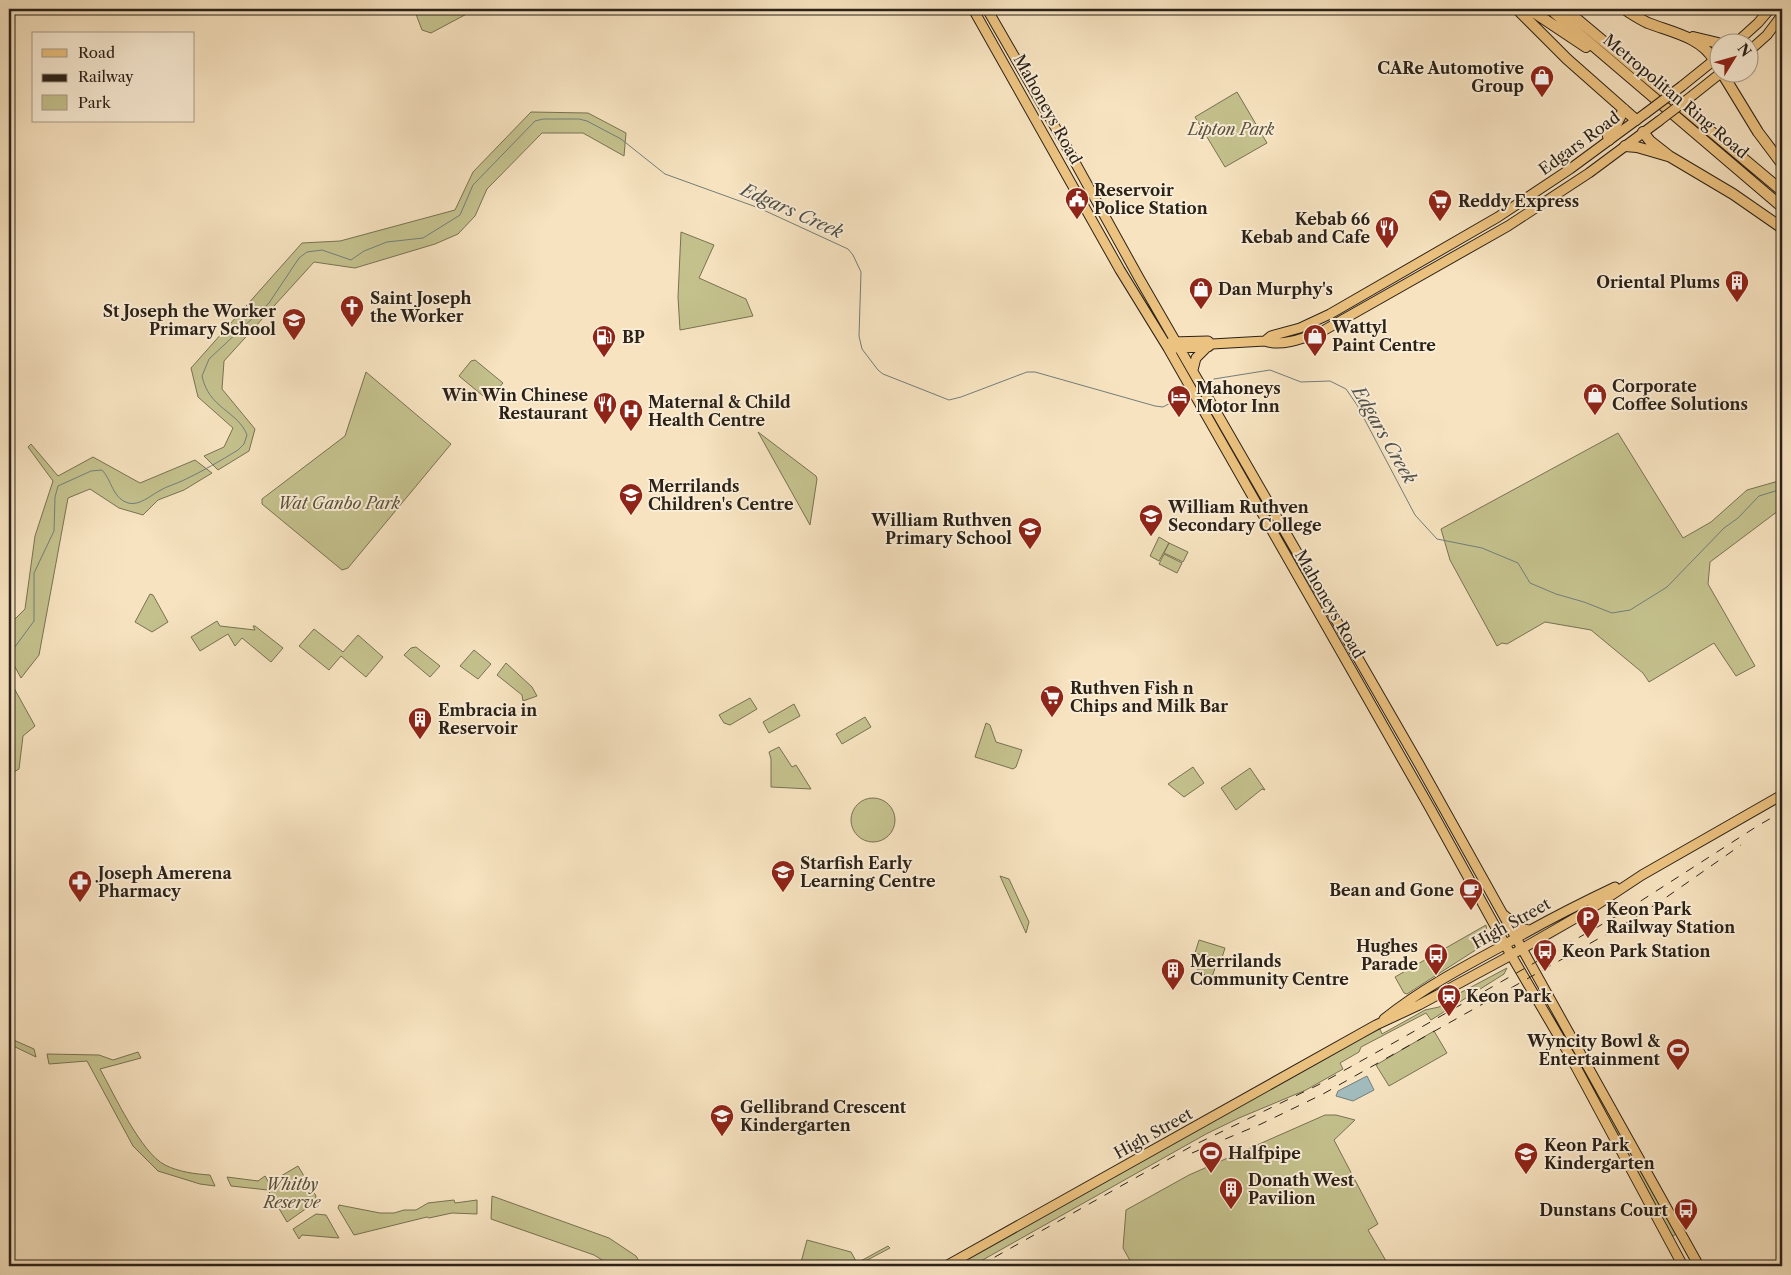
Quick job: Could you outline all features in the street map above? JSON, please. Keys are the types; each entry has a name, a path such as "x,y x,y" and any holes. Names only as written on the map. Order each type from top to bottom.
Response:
{"highway":[{"path":"1517,9 1567,59 1636,120"},
{"path":"1529,9 1638,83"},
{"name":"Metropolitan Ring Road","path":"1550,9 1782,207"},
{"name":"Metropolitan Ring Road","path":"1565,9 1782,191"},
{"path":"1570,9 1597,36"},
{"path":"1624,9 1646,22 1680,35 1704,47 1708,52"},
{"path":"1680,35 1708,41"},
{"path":"1729,84 1758,132 1782,164"},
{"path":"1609,140 1608,136 1624,109"},
{"path":"1643,132 1650,141 1669,156 1733,194 1782,228"},
{"path":"1625,146 1637,147 1669,156"}],"main road":[{"name":"Mahoneys Road","path":"987,9 1395,722 1515,938 1568,1028 1699,1266"},
{"path":"1748,32 1770,9"},
{"name":"Mahoneys Road","path":"977,10 1144,312 1166,346 1511,955 1554,1027 1683,1266"},
{"path":"1758,44 1782,15"},
{"name":"Edgars Road","path":"1265,341 1271,336 1300,328 1330,314 1488,223 1570,169 1708,68"},
{"name":"Edgars Road","path":"1166,346 1210,346 1265,341 1272,344 1321,332 1508,226 1564,190 1710,82"},
{"path":"1636,120 1643,132"},
{"path":"1144,312 1155,305"},
{"path":"1195,373 1196,358 1210,346"},
{"path":"1384,728 1395,722"},
{"name":"High Street","path":"946,1266 1376,1025 1418,1006 1522,949 1586,912 1642,875 1782,795"},
{"name":"High Street","path":"1376,1025 1400,1006 1486,954 1529,930 1642,875"},
{"path":"1479,898 1485,898 1492,894"},
{"path":"1502,913 1520,928 1529,930"},
{"path":"1486,954 1494,942 1497,930"},
{"path":"1670,1241 1682,1234"}],"green space":[{"path":"414,9 476,9 431,33 422,30"},
{"name":"Lipton Park","path":"1237,92 1267,143 1225,167 1195,117"},
{"path":"531,112 588,113 626,133 624,156 583,133 542,133 487,189 475,216 458,234 435,244 355,268 314,262 224,361 222,389 255,429 249,451 218,470 204,456 224,447 233,428 198,397 191,368 302,243 340,241 455,210 473,172"},
{"path":"681,232 714,245 699,278 746,299 753,316 680,330 678,297"},
{"path":"475,360 503,383 488,400 459,376 471,361"},
{"name":"Wat Ganbo Park","path":"366,372 451,444 348,568 342,570 262,504 262,499 345,436"},
{"path":"758,432 816,476 810,525"},
{"path":"1618,433 1683,538 1711,522 1747,490 1782,480 1782,508 1710,562 1708,584 1755,666 1736,676 1714,643 1649,682 1643,673 1591,630 1545,622 1507,644 1502,643 1497,646 1450,560 1441,529"},
{"path":"31,444 58,476 93,457 140,483 195,460 212,473 184,490 158,500 143,515 119,508 90,489 68,498 39,655 21,678 9,656 9,625 25,609 35,536 53,481 28,447"},
{"path":"1159,537 1169,543 1159,561 1150,556"},
{"path":"1169,543 1188,552 1183,562 1164,553"},
{"path":"1164,554 1182,563 1177,573 1159,564"},
{"path":"150,594 153,595 168,622 152,632 135,622"},
{"path":"217,621 220,626 255,630 253,626 255,626 283,648 271,662 242,638 235,646 228,634 200,651 191,637"},
{"path":"314,629 343,652 358,635 383,657 366,677 341,656 329,670 299,646"},
{"path":"416,647 440,666 430,677 404,655 411,648"},
{"path":"474,650 491,664 478,679 460,666"},
{"path":"506,663 532,687 537,696 523,701 522,695 497,675"},
{"path":"9,679 35,726 23,736 19,769 9,775"},
{"path":"750,698 757,709 730,725 724,723 719,715"},
{"path":"794,704 800,716 769,733 763,722"},
{"path":"865,717 871,727 842,744 836,734"},
{"path":"986,723 990,725 996,742 1022,750 1016,767 1013,769 975,757"},
{"path":"779,747 792,767 796,765 811,789 771,787 771,759 769,752"},
{"path":"1193,767 1204,783 1184,797 1168,784"},
{"path":"1250,768 1265,790 1262,789 1236,810 1221,788"},
{"path":"869,798 877,798 889,804 895,820 889,836 877,842 869,842 857,836 851,824 851,816 857,804"},
{"path":"1000,876 1009,879 1029,922 1026,933"},
{"path":"1486,925 1488,940 1485,944 1407,994 1404,993 1395,977"},
{"path":"1199,940 1225,948 1221,961 1195,953"},
{"path":"1202,957 1217,962 1212,977 1197,972"},
{"path":"1507,968 1504,974 1431,1020 1426,1013 1361,1047 1359,1052 1340,1063 1343,1069 1306,1090 1206,1134 972,1266 955,1266 1356,1041 1380,1029 1382,1034 1425,1010 1439,1007 1458,994"},
{"path":"1561,1025 1675,1231 1676,1234 1673,1236 1670,1234 1570,1048"},
{"path":"1434,1031 1447,1053 1389,1086 1376,1065"},
{"path":"9,1038 34,1049 36,1057 9,1044"},
{"path":"138,1052 141,1058 100,1069 129,1122 147,1148 165,1165 193,1173 210,1175 215,1186 200,1184 158,1171 133,1146 87,1061 49,1064 47,1054 99,1055 113,1060"},
{"path":"1325,1115 1336,1115 1355,1120 1334,1140 1378,1224 1368,1230 1389,1266 1133,1266 1123,1248 1126,1210 1189,1175"},
{"name":"Whitby Reserve","path":"298,1166 316,1196 314,1203 287,1222 268,1190 231,1186 227,1177 258,1181 265,1176 269,1183"},
{"path":"492,1196 609,1238 636,1256 642,1266 612,1266 594,1255 491,1219"},
{"path":"454,1200 455,1203 477,1200 477,1214 452,1213 427,1217 354,1235 338,1208 339,1205 380,1213 394,1213 404,1210 416,1210 428,1203"},
{"path":"316,1214 326,1215 339,1238 302,1235 299,1239 293,1229"},
{"path":"807,1240 851,1252 857,1263 888,1246 890,1248 856,1266 800,1266"}],"water":[{"path":"1367,1076 1374,1090 1353,1101 1336,1096 1338,1091"}],"waterway":[{"name":"Edgars Creek","path":"9,655 34,621 34,573 54,531 55,497 58,486 91,471 102,470 115,493 123,501 132,504 198,473 238,450 244,444 247,435 237,420 211,396 202,376 209,359 269,303 299,258 307,252 322,250 351,260 364,251 387,242 423,238 460,215 473,185 535,121 543,119 579,119 587,121 621,139 665,174 759,208 848,249 861,272 859,336 862,349 883,374 949,400 1027,372 1035,372 1155,406 1163,407 1189,393"},
{"name":"Edgars Creek","path":"1206,384 1214,379 1270,370 1301,382 1330,381 1346,389 1357,405 1415,515 1437,539 1482,548 1518,563 1530,583 1612,613 1630,610 1667,587 1724,528 1738,518 1759,496 1782,489"}],"railway":[{"path":"979,1266 1192,1146 1318,1085 1404,1037 1622,913 1782,812"},
{"path":"1192,1153 1261,1124 1323,1094 1628,922 1741,845"}],"place":[{"name":"CARe Automotive Group","path":"1542,98"},
{"name":"Reservoir Police Station","path":"1077,220"},
{"name":"Reddy Express","path":"1440,222"},
{"name":"Kebab 66 Kebab and Cafe","path":"1387,249"},
{"name":"Oriental Plums","path":"1737,303"},
{"name":"Dan Murphy's","path":"1201,310"},
{"name":"Saint Joseph the Worker","path":"352,328"},
{"name":"St Joseph the Worker Primary School","path":"294,341"},
{"name":"Wattyl Paint Centre","path":"1315,357"},
{"name":"BP","path":"604,358"},
{"name":"Corporate Coffee Solutions","path":"1595,416"},
{"name":"Mahoneys Motor Inn","path":"1179,418"},
{"name":"Win Win Chinese Restaurant","path":"605,425"},
{"name":"Maternal & Child Health Centre","path":"631,432"},
{"name":"Merrilands Children's Centre","path":"631,516"},
{"name":"William Ruthven Secondary College","path":"1151,537"},
{"name":"William Ruthven Primary School","path":"1030,550"},
{"name":"Ruthven Fish n Chips and Milk Bar","path":"1052,718"},
{"name":"Embracia in Reservoir","path":"420,740"},
{"name":"Starfish Early Learning Centre","path":"783,893"},
{"name":"Joseph Amerena Pharmacy","path":"80,903"},
{"name":"Bean and Gone","path":"1471,911"},
{"name":"Keon Park Railway Station","path":"1588,939"},
{"name":"Keon Park Station","path":"1545,972"},
{"name":"Hughes Parade","path":"1436,976"},
{"name":"Merrilands Community Centre","path":"1173,991"},
{"name":"Keon Park","path":"1449,1017"},
{"name":"Wyncity Bowl & Entertainment","path":"1678,1071"},
{"name":"Gellibrand Crescent Kindergarten","path":"722,1137"},
{"name":"Halfpipe","path":"1211,1174"},
{"name":"Keon Park Kindergarten","path":"1526,1175"},
{"name":"Donath West Pavilion","path":"1231,1210"},
{"name":"Dunstans Court","path":"1686,1231"}]}
